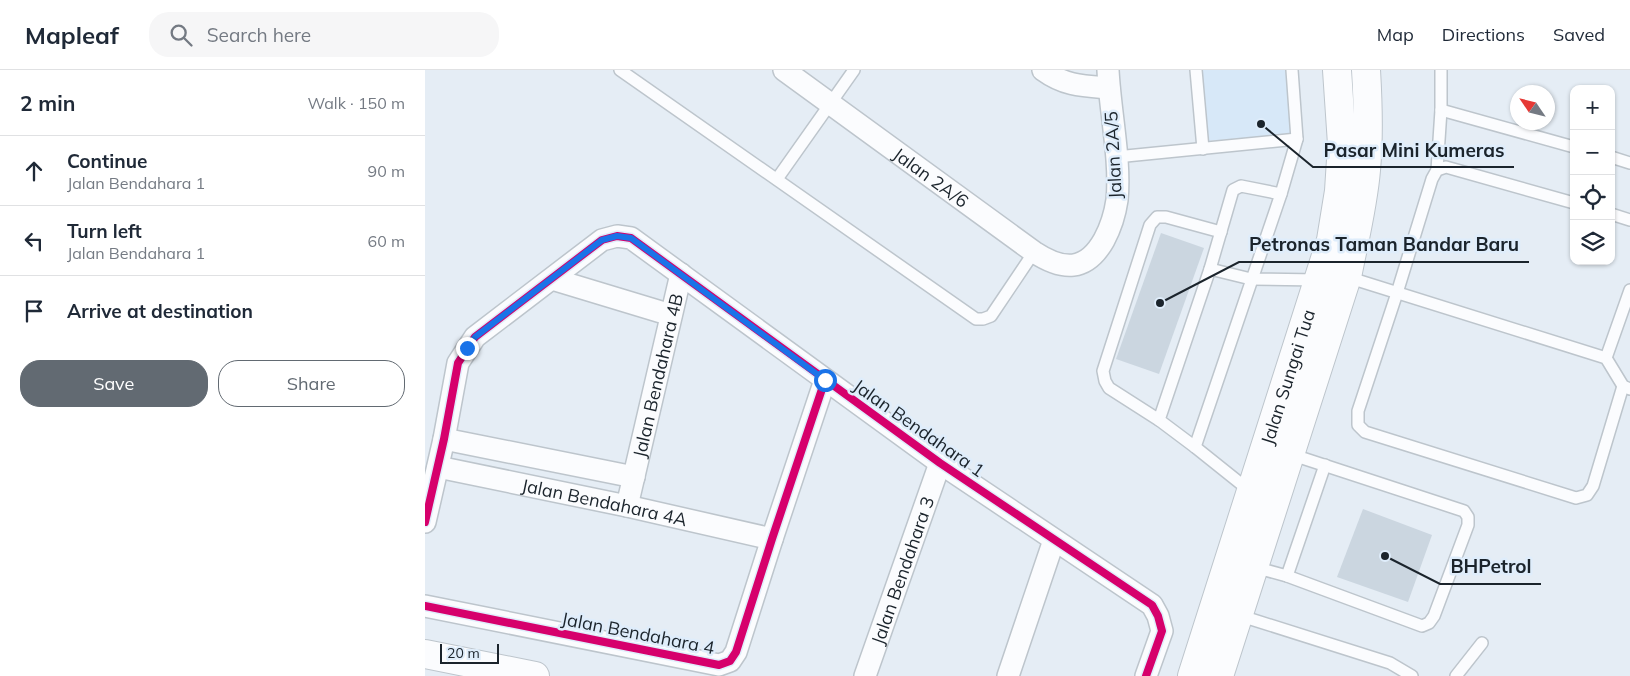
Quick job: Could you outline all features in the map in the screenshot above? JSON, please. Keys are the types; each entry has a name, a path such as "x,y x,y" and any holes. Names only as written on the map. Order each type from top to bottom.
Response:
{"main road":[{"name":"Jalan Sungai Tua","path":"1192,676 1331,240 1339,190 1342,144 1337,70"},
{"name":"Jalan Sungai Tua","path":"1219,676 1347,276 1359,220 1366,170 1368,112 1366,70"},
{"path":"426,658 535,676"}],"street":[{"name":"Jalan 2A/6","path":"784,70 1034,252 1066,265 1087,262"},
{"path":"1043,70 1055,79 1068,84 1109,79"},
{"name":"Jalan 2A/5","path":"1087,262 1100,247 1114,217 1118,185 1109,79"},
{"name":"Jalan Bendahara 1","path":"425,522 444,439 458,364 467,348 475,337 602,240 617,236 631,238 940,463 1152,605 1158,616 1162,631 1146,676"},
{"name":"Jalan Bendahara 4B","path":"627,506 681,274"},
{"path":"552,279 671,315"},
{"name":"Jalan Bendahara 4","path":"425,606 719,665 730,661 736,652 825,380"},
{"name":"Jalan Bendahara 4B","path":"444,439 634,477"},
{"name":"Jalan Bendahara 3","path":"865,676 940,463"},
{"name":"Jalan Bendahara 4A","path":"438,467 627,506 772,539"},
{"path":"1008,676 1054,540"}],"lane":[{"path":"620,70 976,318 983,319 991,316 1034,252"},
{"path":"777,179 854,70"},
{"path":"1196,70 1203,148"},
{"path":"1195,447 1281,194 1297,139 1292,70"},
{"path":"1347,276 1397,292 1606,358 1626,388 1593,486 1587,495 1576,498 1365,432 1358,425 1358,411 1397,292 1432,180 1437,170 1441,110 1441,70"},
{"path":"1441,110 1570,146"},
{"path":"1116,157 1297,139"},
{"path":"1615,158 1630,163"},
{"path":"1437,170 1446,167 1570,202"},
{"path":"1159,420 1233,190 1241,186 1281,194"},
{"path":"1615,215 1630,220"},
{"path":"1221,232 1166,217 1157,217 1147,234 1103,371 1109,388 1159,420 1251,492"},
{"path":"1209,269 1251,278 1319,280"},
{"path":"1606,358 1630,290"},
{"path":"1254,567 1287,576 1422,626 1429,623 1435,616 1468,525 1469,517 1464,510 1290,454"},
{"path":"1287,576 1325,466"},
{"path":"1238,615 1390,664 1412,676"},
{"path":"1456,676 1482,643"}],"shaded area":[{"path":"1202,70 1288,70 1292,134 1208,141"}],"building":[{"path":"1161,233 1204,248 1159,374 1116,359"},
{"path":"1363,509 1432,535 1408,602 1337,577"}],"cycle path":[{"path":"425,522 444,439 458,363 475,337 602,240 617,236 631,238 940,463 1152,605 1158,616 1162,631 1146,676"},
{"path":"425,606 719,665 730,661 736,652 825,380"}],"place":[{"name":"Pasar Mini Kumeras","path":"1261,124"},
{"name":"Petronas Taman Bandar Baru","path":"1160,303"},
{"name":"BHPetrol","path":"1385,556"}],"route":[{"path":"467,348 475,337 602,240 617,236 631,238 825,380"}]}
